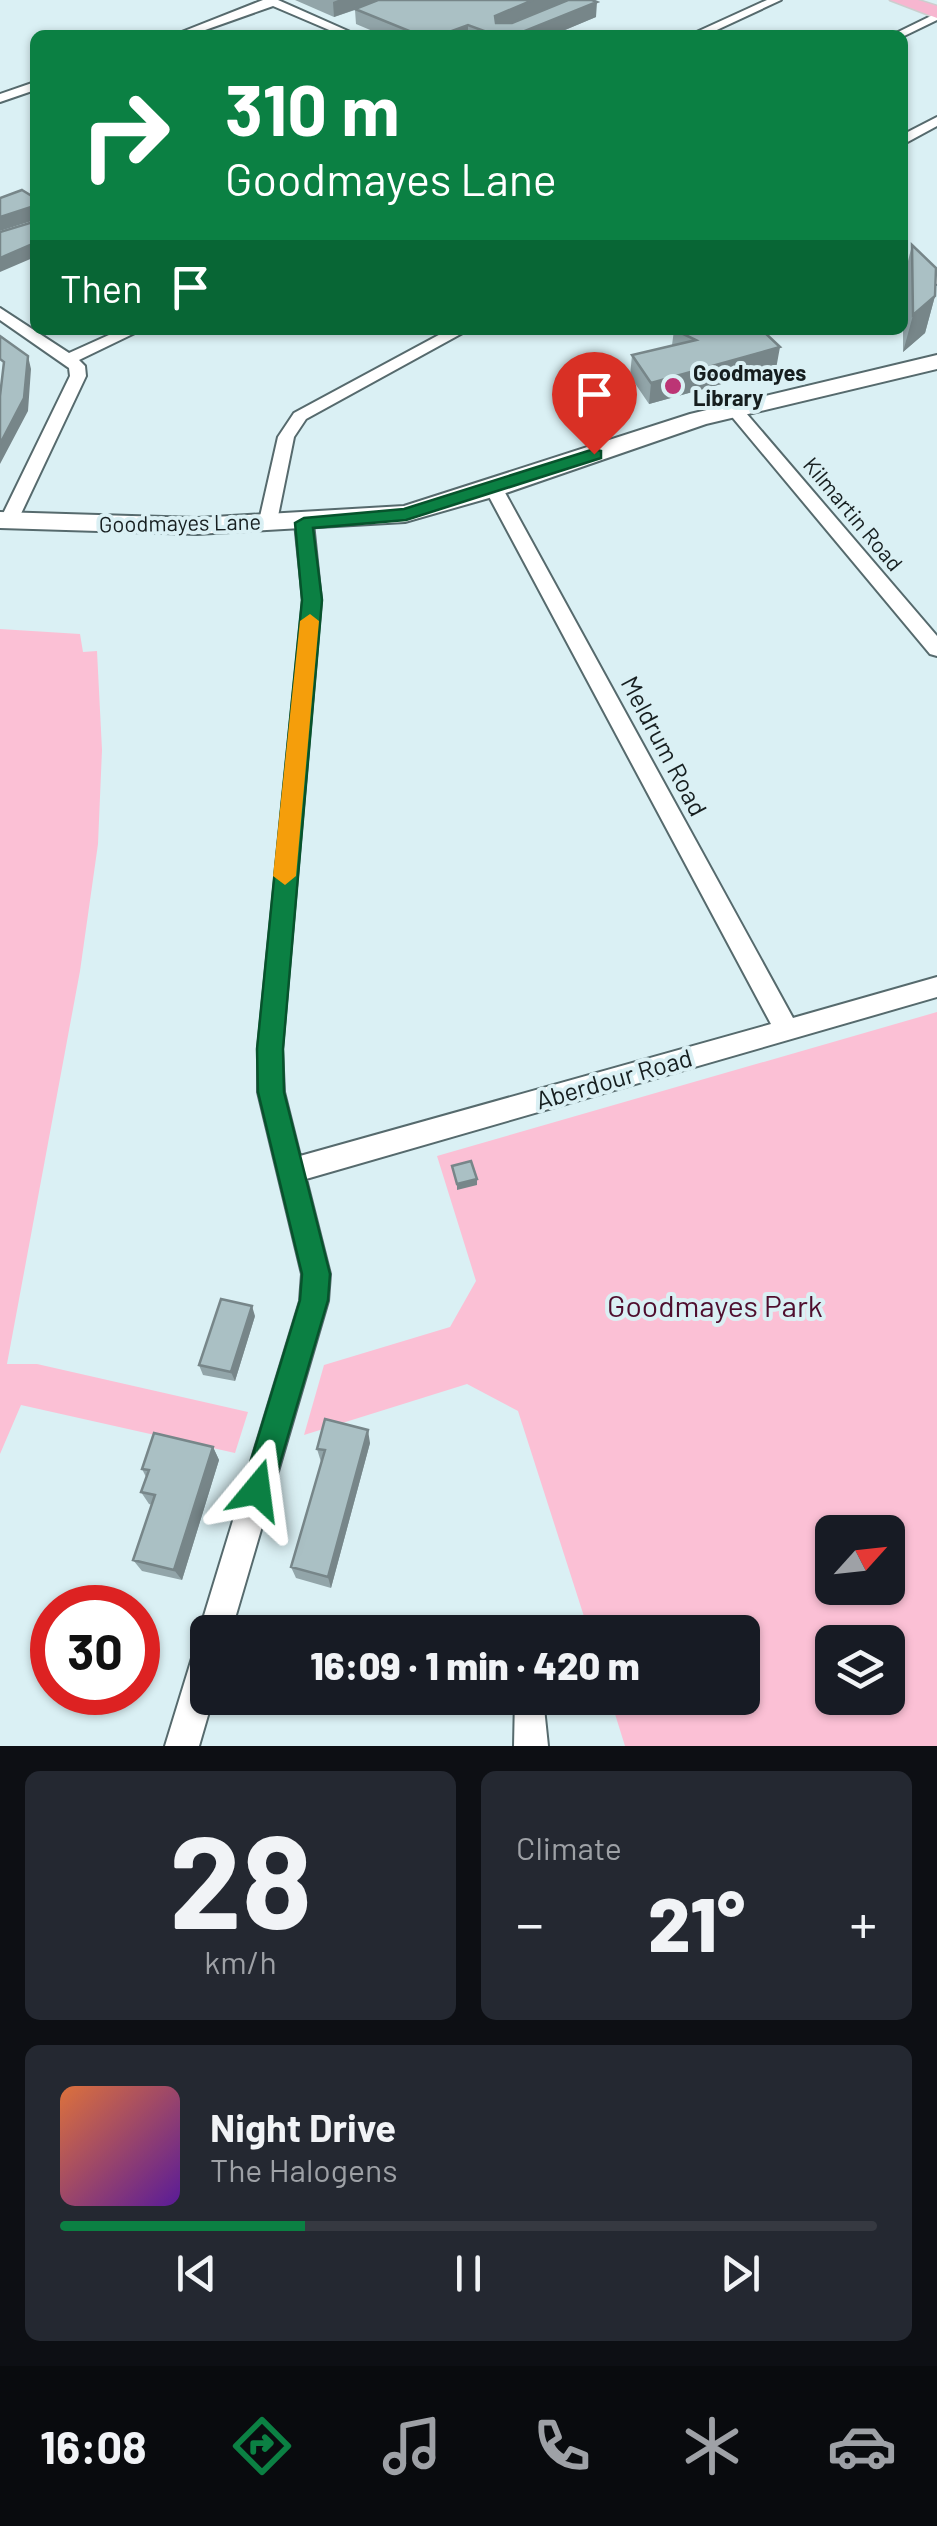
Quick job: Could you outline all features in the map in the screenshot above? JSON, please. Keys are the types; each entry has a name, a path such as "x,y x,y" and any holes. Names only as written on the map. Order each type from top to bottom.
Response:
{"main road":[{"path":"900,0 937,14"},
{"name":"Goodmayes Lane","path":"5,520 116,527 304,523 406,514 494,489 734,409 937,362"}],"street":[{"path":"707,30 776,0"},
{"path":"193,30 271,1 340,30"},
{"path":"907,30 937,14"},
{"path":"331,26 349,20"},
{"path":"0,98 30,88"},
{"path":"908,137 937,121"},
{"path":"909,268 937,258"},
{"path":"909,268 937,280"},
{"path":"0,313 30,334"},
{"path":"5,520 78,376 68,360 32,335"},
{"path":"68,360 121,335"},
{"path":"268,521 286,436 300,416 451,335"},
{"name":"Kilmartin Road","path":"734,409 937,648"},
{"name":"Meldrum Road","path":"494,489 787,1030"},
{"path":"220,1615 314,1300 312,1244 271,1092 270,1049 312,600 304,523"},
{"name":"Aberdour Road","path":"291,1171 937,987"},
{"path":"182,1746 191,1715"},
{"path":"530,1715 532,1746"}],"green space":[{"path":"0,629 80,634 83,652 97,651 102,750 98,844 80,971 7,1364 37,1364 248,1412 235,1453 21,1405 0,1454"},
{"name":"Goodmayes Park","path":"937,1012 937,1746 625,1746 615,1715 760,1715 760,1615 584,1615 518,1411 467,1384 304,1435 324,1365 450,1327 476,1281 437,1156"}],"building":[{"path":"378,0 533,0 495,16 496,23 512,23 568,0 597,2 527,30 482,30 468,25 454,30 407,30 355,9"},
{"path":"22,190 30,195 30,207 0,217 0,198"},
{"path":"30,223 30,245 0,258 0,232"},
{"path":"912,245 936,268 935,296 913,315"},
{"path":"686,335 767,335 780,347 651,383 632,355 696,340"},
{"path":"0,336 28,356 24,398 0,444 4,362 0,359"},
{"path":"471,1161 477,1179 457,1184 452,1166"},
{"path":"221,1299 252,1306 231,1372 199,1365"},
{"path":"325,1419 368,1430 328,1577 291,1567 325,1450 317,1449"},
{"path":"154,1433 213,1447 174,1570 133,1560 155,1495 141,1492 149,1470 142,1469"}],"slow traffic":[{"path":"285,876 310,621"}],"place":[{"name":"Goodmayes Library","path":"673,386"}],"route":[{"path":"257,1490 314,1300 316,1274 312,1244 271,1092 270,1049 312,600 312,570 304,523 406,514 451,503 594,454"}]}
